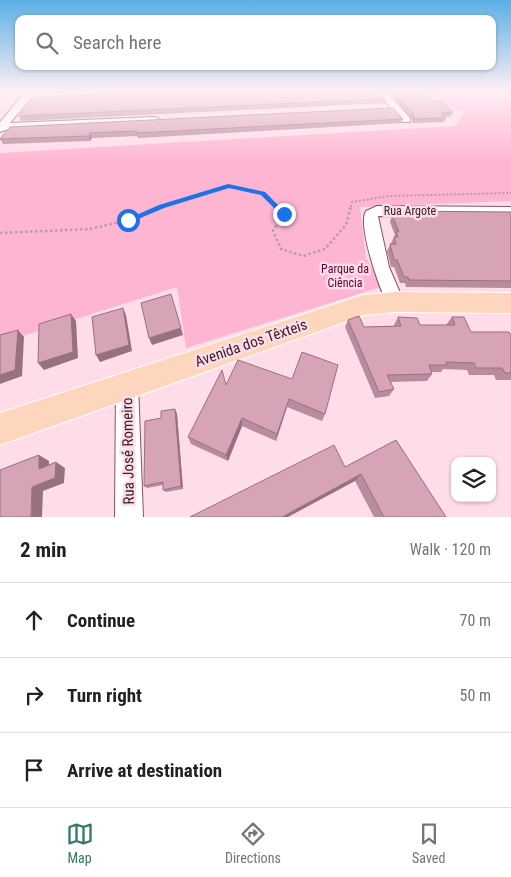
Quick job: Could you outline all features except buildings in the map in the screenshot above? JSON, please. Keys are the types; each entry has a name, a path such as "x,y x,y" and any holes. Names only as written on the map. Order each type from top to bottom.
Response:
{"main road":[{"name":"Avenida dos Têxteis","path":"0,429 364,305 395,302 511,303"}],"street":[{"path":"1,128 12,114"},
{"path":"398,114 406,120"},
{"path":"1,128 169,119"},
{"name":"Rua Argote","path":"395,302 381,268 370,219 371,214 377,211 511,212"},
{"name":"Rua José Romeiro","path":"128,384 129,517"}],"path":[{"path":"0,233 90,229 128,220 162,206 228,186 263,193 284,214 273,231 281,249 304,256 325,249 346,225 352,202 390,196 511,193"}],"green space":[{"name":"Parque da Ciência","path":"463,114 511,114 511,201 360,207 366,258 384,286 186,348 177,287 0,343 0,153 455,126"}],"route":[{"path":"128,220 162,206 228,186 263,193 284,214"}]}
